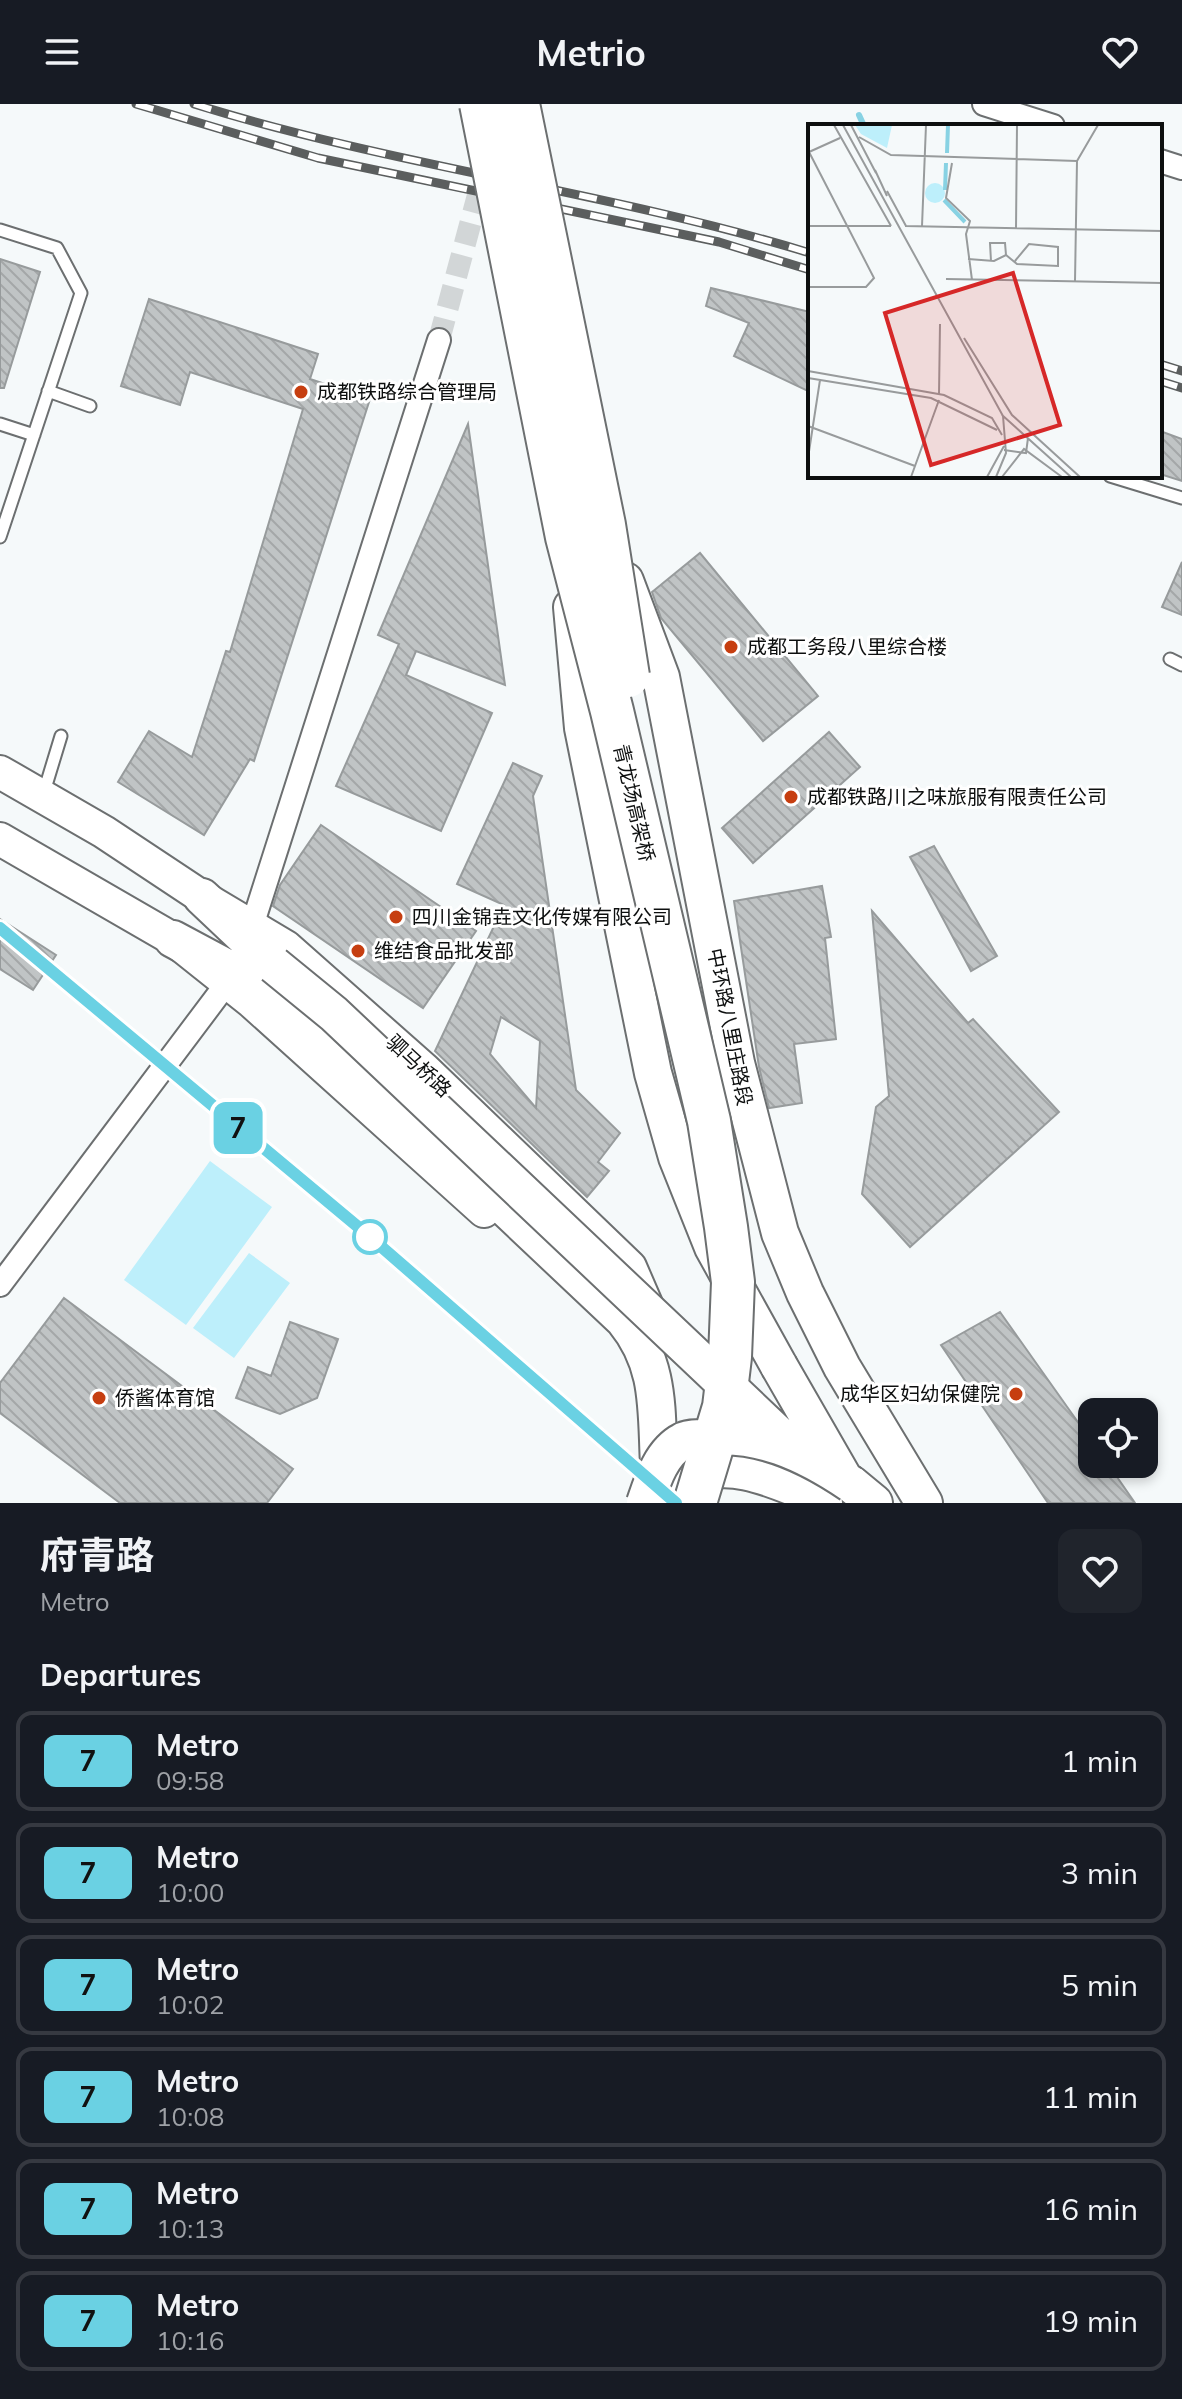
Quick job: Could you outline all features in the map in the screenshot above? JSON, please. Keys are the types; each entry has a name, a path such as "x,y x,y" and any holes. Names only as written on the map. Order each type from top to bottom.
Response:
{"highway":[{"name":"青龙场高架桥","path":"499,107 585,531 612,711 709,1121 733,1282 724,1407 675,1491"},
{"name":"青龙场高架桥","path":"585,531 630,692 742,1181 756,1262 753,1374 740,1449 719,1503"}],"main road":[{"path":"585,531 583,728 653,1073 677,1157 713,1247 855,1499"},
{"name":"中环路八里庄路段","path":"585,531 661,677 736,1063 780,1233 805,1293 842,1367 924,1503"},
{"name":"驷马桥路","path":"0,772 104,832 202,897 286,947 425,1070 630,1267 658,1332 675,1491"},
{"path":"0,839 173,939 334,1014 799,1454 855,1499"},
{"path":"202,897 253,977 318,1031 643,1343 653,1370 675,1491"},
{"path":"675,1491 683,1440 726,1434 799,1454"},
{"path":"645,1503 675,1491 697,1474 737,1470 855,1499"}],"street":[{"path":"984,104 1047,124"},
{"path":"1162,162 1182,168"},
{"path":"252,926 439,340"},
{"path":"0,1285 253,977"}],"lane":[{"path":"0,230 57,248 81,293 0,537"},
{"path":"48,391 90,406"},
{"path":"0,424 34,435"},
{"path":"1117,478 1182,498"},
{"path":"1170,659 1182,665"},
{"path":"43,797 61,736"}],"shaded area":[{"path":"210,1161 272,1207 186,1325 124,1280"},
{"path":"249,1253 290,1283 234,1358 193,1328"}],"building":[{"path":"0,259 40,272 4,388 0,388"},
{"path":"711,288 808,312 808,391 734,356 749,323 706,306"},
{"path":"149,299 318,354 310,379 370,399 254,761 250,759 204,835 118,782 149,731 192,757 226,651 230,652 303,409 190,372 180,405 121,386"},
{"path":"468,424 505,685 416,651 406,675 492,713 441,831 336,786 399,644 378,635"},
{"path":"1162,432 1182,439 1182,481 1162,475"},
{"name":"成都工务段八里综合楼","path":"700,553 818,696 763,741 661,618 652,592"},
{"path":"1182,562 1182,615 1162,607"},
{"name":"成都铁路川之味旅服有限责任公司","path":"829,732 860,767 753,863 722,828"},
{"path":"513,763 542,776 533,796 576,1090 620,1133 598,1162 609,1171 587,1197 435,1051 504,905 457,884","holes":["501,1017 540,1041 536,1108 490,1054"]},
{"path":"321,825 476,931 423,1008 273,906 280,885"},
{"path":"934,846 997,956 971,971 910,857"},
{"path":"822,886 831,937 825,938 836,1039 794,1044 802,1103 769,1108 759,1067 734,901"},
{"path":"872,911 968,1023 973,1019 1059,1112 910,1247 862,1194 876,1107 889,1096"},
{"path":"0,919 56,955 33,990 0,969"},
{"name":"侨酱体育馆","path":"64,1298 293,1469 267,1503 120,1503 0,1413 0,1383"},
{"name":"成华区妇幼保健院","path":"1000,1312 1078,1422 1078,1478 1118,1478 1135,1503 1048,1503 941,1345"},
{"path":"290,1322 338,1339 317,1398 280,1414 236,1398 248,1367 271,1376"}],"waterway":[{"path":"859,115 863,124"}],"tunnel":[{"path":"439,340 485,169"}],"railway":[{"path":"136,104 318,158 719,242 808,269"},
{"path":"194,104 347,145 657,212 808,252"},
{"path":"1162,365 1182,371"},
{"path":"1162,382 1182,388"}],"metro line":[{"name":"7","path":"0,928 369,1236 676,1503"}],"place":[{"name":"成都铁路综合管理局","path":"301,392"},
{"name":"成都工务段八里综合楼","path":"731,647"},
{"name":"成都铁路川之味旅服有限责任公司","path":"791,797"},
{"name":"四川金锦垚文化传媒有限公司","path":"396,917"},
{"name":"维结食品批发部","path":"358,951"},
{"name":"成华区妇幼保健院","path":"1016,1394"},
{"name":"侨酱体育馆","path":"99,1398"}]}
